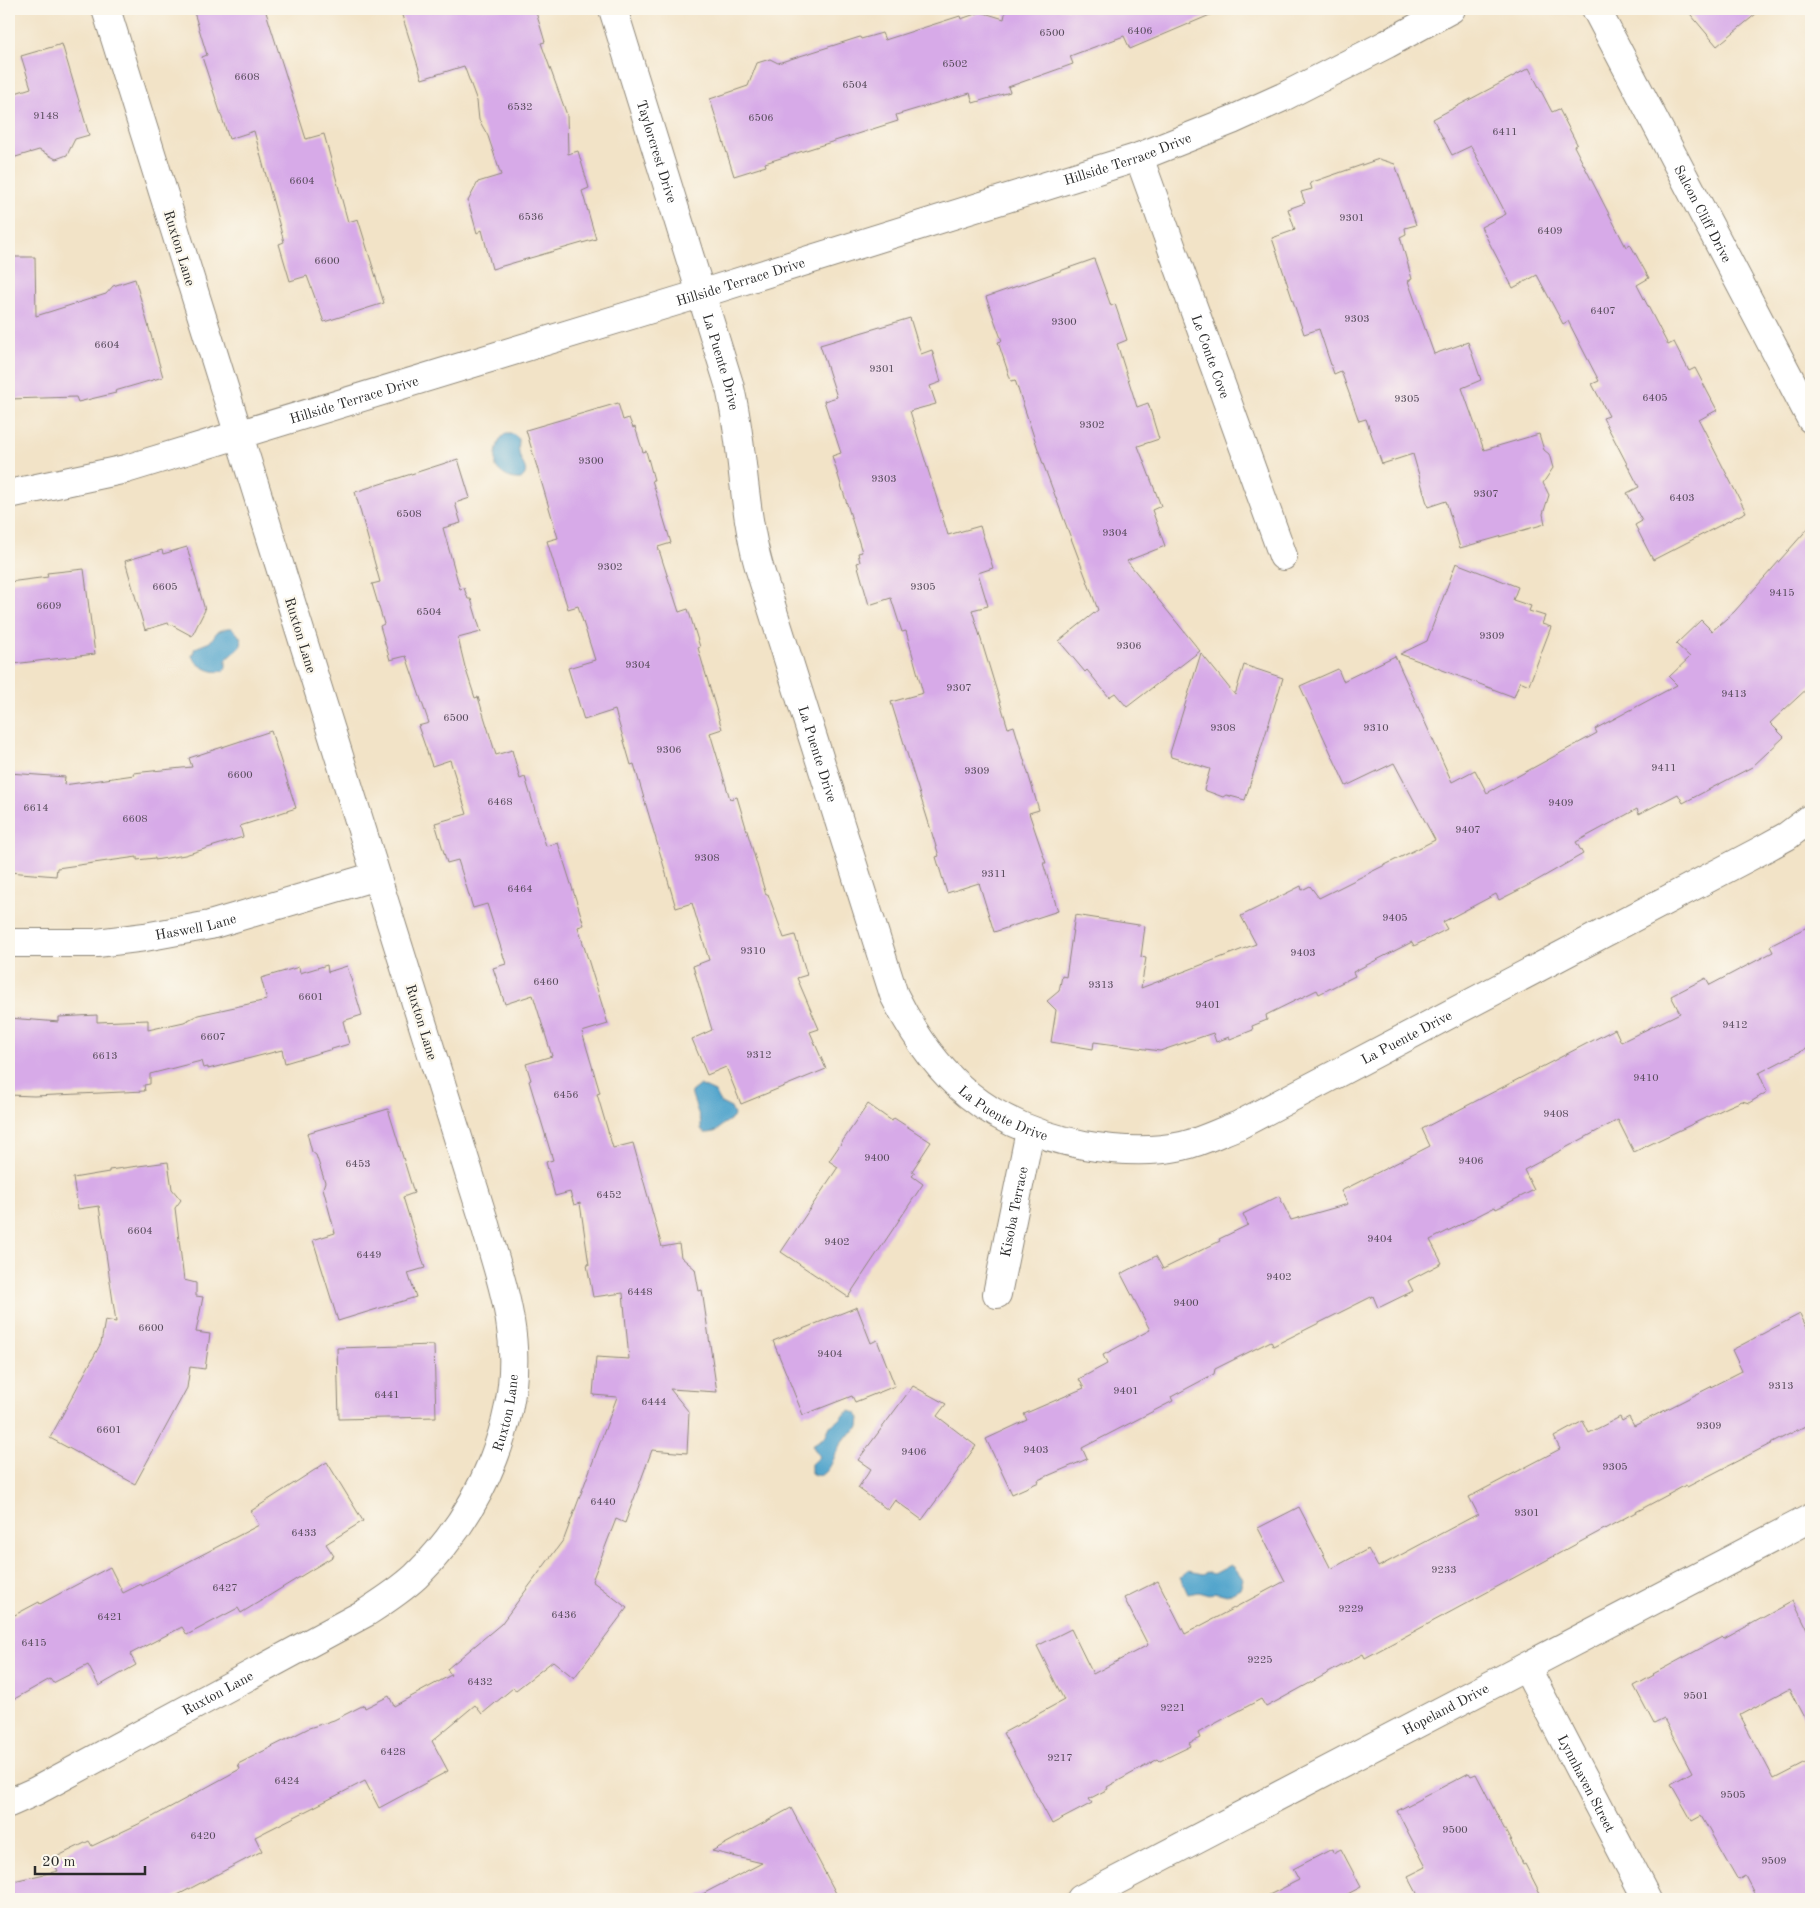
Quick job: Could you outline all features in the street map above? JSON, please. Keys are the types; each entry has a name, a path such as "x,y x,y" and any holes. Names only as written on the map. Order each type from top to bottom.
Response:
{"street":[{"name":"Ruxton Lane","path":"9,1803 36,1791 367,1612 393,1595 415,1576 456,1528 473,1502 490,1465 499,1442 509,1401 513,1357 510,1321 484,1222 106,9"},
{"name":"Taylorcrest Drive","path":"613,9 700,294"},
{"name":"Hillside Terrace Drive","path":"9,494 126,468 700,294 1140,157 1283,97 1451,9"},
{"name":"Salcon Cliff Drive","path":"1596,9 1811,419"},
{"name":"Le Conte Cove","path":"1140,157 1283,556"},
{"name":"La Puente Drive","path":"700,294 735,408 754,549 894,995 923,1046 948,1077 979,1103 1002,1118 1030,1131 1074,1143 1125,1151 1165,1149 1210,1137 1239,1125 1750,857 1787,836 1811,818"},
{"name":"Haswell Lane","path":"9,943 98,943 210,925 376,876"},
{"name":"Kisoba Terrace","path":"998,1294 1030,1131"},
{"name":"Hopeland Drive","path":"1081,1899 1811,1518"},
{"name":"Lynnhaven Street","path":"1526,1667 1647,1899"}],"water":[{"path":"505,434 513,434 519,439 520,456 525,470 524,476 521,479 513,479 496,467 498,445"},
{"path":"232,628 238,634 242,643 226,660 226,668 219,672 201,666 192,656 195,648 210,642 217,632"},
{"path":"700,1085 715,1092 721,1103 731,1108 734,1115 717,1131 705,1133 701,1130 701,1122 691,1092"},
{"path":"850,1411 856,1413 860,1418 859,1427 843,1440 827,1471 817,1475 811,1473 811,1464 819,1457 812,1445 825,1437 830,1426"},
{"path":"1231,1565 1243,1579 1240,1588 1227,1595 1215,1592 1209,1595 1198,1592 1188,1594 1180,1577 1188,1571 1214,1574"}],"building":[{"path":"193,9 265,9 306,139 324,134 348,222 358,219 384,303 324,322 307,276 290,281 279,244 284,242 254,131 229,139 202,57 207,55"},
{"path":"400,9 535,9 545,42 541,43 567,115 568,154 578,151 589,188 582,191 596,239 492,269 482,230 477,233 468,201 478,182 501,175 488,136 479,120 477,101 464,66 422,79"},
{"path":"1006,9 1224,9 1130,49 1124,36 1070,56 1073,64 1008,87 1010,92 973,103 970,93 896,115 898,121 765,163 766,166 734,176 710,99 748,86 757,63 770,59 778,63 860,37 861,39 882,33 885,40 960,16 961,19 981,12 1004,19"},
{"path":"1686,9 1762,9 1717,46"},
{"path":"62,44 89,135 75,139 67,155 56,159 39,150 9,159 9,95 31,88 21,56"},
{"path":"1529,68 1552,112 1559,109 1577,144 1574,146 1626,247 1630,244 1649,278 1637,285 1668,345 1674,342 1689,371 1695,368 1717,410 1699,420 1746,512 1653,560 1635,525 1642,521 1627,493 1639,487 1603,418 1609,416 1592,384 1599,381 1568,321 1563,324 1537,275 1513,288 1481,227 1506,214 1471,146 1452,155 1433,119"},
{"path":"1379,159 1395,164 1416,225 1405,228 1406,234 1400,237 1412,279 1408,281 1434,354 1468,342 1481,380 1462,388 1484,450 1539,434 1544,450 1549,454 1553,468 1543,483 1549,495 1543,514 1545,524 1460,548 1446,501 1428,507 1413,454 1382,464 1366,419 1359,421 1341,371 1334,374 1319,329 1304,334 1272,238 1295,230 1288,209 1305,203 1301,192 1312,189 1310,183"},
{"path":"9,257 35,257 36,316 106,294 113,286 135,279 163,377 115,391 116,393 78,402 76,397 9,399"},
{"path":"1094,259 1111,306 1115,304 1127,340 1117,344 1137,407 1148,403 1159,439 1138,446 1161,506 1152,510 1165,546 1127,561 1200,651 1127,707 1115,693 1109,697 1087,670 1085,672 1059,641 1098,610 1042,461 1015,380 1011,381 998,342 1002,341 986,297"},
{"path":"910,318 921,354 932,350 941,382 930,386 936,404 910,411 948,535 980,526 993,568 978,573 988,606 972,610 1008,728 1014,726 1039,810 1029,813 1046,863 1043,863 1058,911 994,932 979,883 947,893 936,857 939,856 891,702 923,693 906,631 902,632 891,598 869,605 857,563 860,562 858,553 862,552 832,456 841,453 824,401 837,397 820,345"},
{"path":"618,403 623,420 629,418 633,428 635,427 643,452 646,451 654,480 652,480 671,543 658,547 679,612 688,609 700,647 698,648 722,729 710,733 730,799 737,797 766,895 768,894 784,938 795,935 807,975 797,978 819,1029 810,1032 826,1069 741,1104 726,1067 707,1075 692,1039 712,1030 693,966 709,960 692,903 676,908 634,764 631,765 615,710 584,720 568,668 595,660 578,606 568,609 547,541 558,538 526,430"},
{"path":"458,459 470,498 455,503 461,523 443,528 460,589 464,588 468,599 471,599 481,632 458,638 465,667 475,698 478,697 496,755 512,750 520,779 525,777 546,846 558,843 584,925 578,927 608,1024 582,1032 600,1093 597,1094 613,1148 633,1143 662,1247 679,1244 681,1257 695,1269 699,1291 702,1290 717,1392 670,1389 689,1412 687,1453 652,1450 625,1523 616,1519 592,1581 627,1608 574,1678 553,1661 516,1690 513,1688 482,1714 475,1705 432,1741 448,1771 379,1808 365,1781 255,1837 262,1851 170,1899 9,1899 9,1882 58,1871 52,1859 89,1841 92,1846 145,1821 240,1769 238,1764 309,1728 334,1720 364,1705 365,1708 389,1696 394,1706 451,1675 447,1669 501,1624 564,1539 617,1397 593,1395 596,1357 629,1359 623,1293 593,1297 587,1265 589,1265 580,1203 574,1205 570,1192 555,1196 546,1162 553,1160 529,1081 531,1080 526,1064 552,1056 533,995 505,1004 493,968 506,964 487,904 473,908 458,860 447,863 435,823 467,814 450,760 432,766 418,726 429,723 406,656 390,660 380,626 384,624 372,584 380,582 355,492"},
{"path":"1811,525 1811,685 1770,723 1784,737 1752,767 1683,803 1678,794 1639,814 1637,809 1576,842 1583,854 1499,900 1496,894 1443,922 1447,929 1414,946 1412,942 1353,972 1355,976 1319,994 1317,990 1266,1015 1267,1020 1252,1026 1253,1030 1216,1042 1213,1033 1160,1051 1094,1042 1093,1049 1051,1042 1056,1010 1047,1001 1059,991 1062,976 1066,977 1075,915 1145,926 1141,957 1146,958 1141,988 1256,944 1241,916 1301,886 1302,890 1310,886 1319,898 1435,840 1394,763 1346,786 1300,686 1338,669 1343,681 1395,656 1452,782 1475,770 1487,793 1597,733 1595,729 1677,685 1669,677 1690,657 1676,644 1701,620 1712,631 1734,612"},
{"path":"187,547 205,610 192,636 168,623 145,630 125,561 162,550 163,554"},
{"path":"1456,563 1518,587 1513,600 1531,606 1529,611 1545,616 1542,624 1551,627 1529,685 1520,681 1514,697 1400,654 1427,641"},
{"path":"84,569 95,654 13,664 9,629 9,582 48,577 47,573"},
{"path":"1201,653 1235,695 1244,665 1283,678 1245,800 1226,795 1223,797 1204,790 1210,769 1171,757 1170,753"},
{"path":"271,731 296,808 240,826 243,837 185,855 155,860 155,858 137,860 137,857 57,868 56,876 9,872 9,773 65,777 64,785 134,775 133,773 192,767 189,758"},
{"path":"1811,925 1811,1046 1759,1073 1767,1092 1749,1103 1742,1101 1634,1152 1618,1120 1524,1170 1534,1190 1496,1209 1495,1207 1430,1240 1442,1263 1408,1281 1413,1291 1378,1308 1373,1296 1273,1346 1271,1341 1215,1369 1214,1374 1171,1397 1173,1401 1082,1448 1087,1459 1038,1480 1039,1482 1012,1494 986,1439 1027,1420 1024,1414 1084,1388 1079,1379 1107,1364 1103,1355 1150,1330 1121,1274 1156,1256 1163,1269 1220,1241 1219,1239 1248,1225 1243,1214 1279,1196 1291,1220 1348,1204 1341,1191 1430,1146 1422,1129 1615,1029 1621,1042 1680,1013 1671,996 1706,978 1710,985 1773,952 1770,946"},
{"path":"327,965 328,972 347,966 362,1015 343,1021 349,1044 285,1063 282,1050 208,1069 208,1067 203,1068 201,1061 150,1074 150,1084 144,1085 145,1091 34,1096 9,1095 9,1018 59,1022 59,1017 97,1015 97,1022 148,1020 148,1030 184,1022 198,1015 267,1000 261,978 299,967 300,973"},
{"path":"868,1104 892,1121 894,1118 931,1142 912,1171 915,1173 912,1176 923,1184 848,1297 781,1252 838,1167 829,1161"},
{"path":"388,1109 414,1193 403,1197 425,1268 408,1273 416,1297 338,1321 313,1240 335,1233 323,1188 325,1182 316,1155 312,1152 307,1133"},
{"path":"168,1162 172,1189 181,1200 175,1208 184,1280 196,1283 196,1296 203,1297 196,1332 210,1334 205,1369 190,1367 187,1388 135,1484 50,1438 101,1343 105,1320 116,1322 99,1206 78,1209 73,1178 109,1172 109,1170"},
{"path":"857,1307 871,1343 877,1340 895,1386 855,1402 852,1396 803,1415 773,1341"},
{"path":"1800,1314 1811,1336 1811,1423 1687,1487 1686,1485 1365,1658 1363,1654 1266,1707 1261,1699 1198,1733 1200,1738 1189,1743 1191,1746 1160,1761 1158,1759 1107,1787 1108,1789 1089,1799 1092,1803 1052,1824 1003,1733 1064,1700 1037,1646 1071,1629 1093,1674 1148,1645 1124,1598 1158,1581 1185,1634 1285,1581 1258,1528 1299,1507 1331,1569 1368,1549 1378,1567 1478,1514 1469,1497 1560,1449 1554,1437 1583,1421 1589,1433 1620,1417 1622,1421 1629,1417 1634,1426 1742,1371 1732,1350"},
{"path":"434,1345 436,1417 339,1419 337,1348"},
{"path":"913,1386 946,1404 937,1416 976,1446 922,1520 895,1500 888,1510 858,1488 871,1469 858,1460"},
{"path":"327,1462 363,1521 326,1544 334,1556 241,1613 238,1608 187,1635 182,1627 130,1654 136,1665 99,1686 88,1665 53,1683 50,1679 9,1702 9,1618 110,1567 123,1593 141,1584 142,1586 259,1525 251,1511"},
{"path":"1793,1601 1811,1637 1811,1731 1789,1689 1740,1715 1774,1779 1811,1760 1811,1899 1757,1899 1745,1876 1738,1880 1701,1816 1692,1821 1671,1784 1692,1772 1664,1719 1654,1724 1634,1686 1722,1637 1724,1639"},
{"path":"1469,1773 1471,1776 1476,1774 1523,1865 1525,1864 1543,1899 1420,1899 1408,1876 1426,1867 1397,1811"},
{"path":"791,1808 839,1899 693,1899 762,1863 712,1851"},
{"path":"1332,1849 1333,1853 1341,1849 1361,1887 1338,1899 1261,1899 1299,1880 1293,1869"}]}
